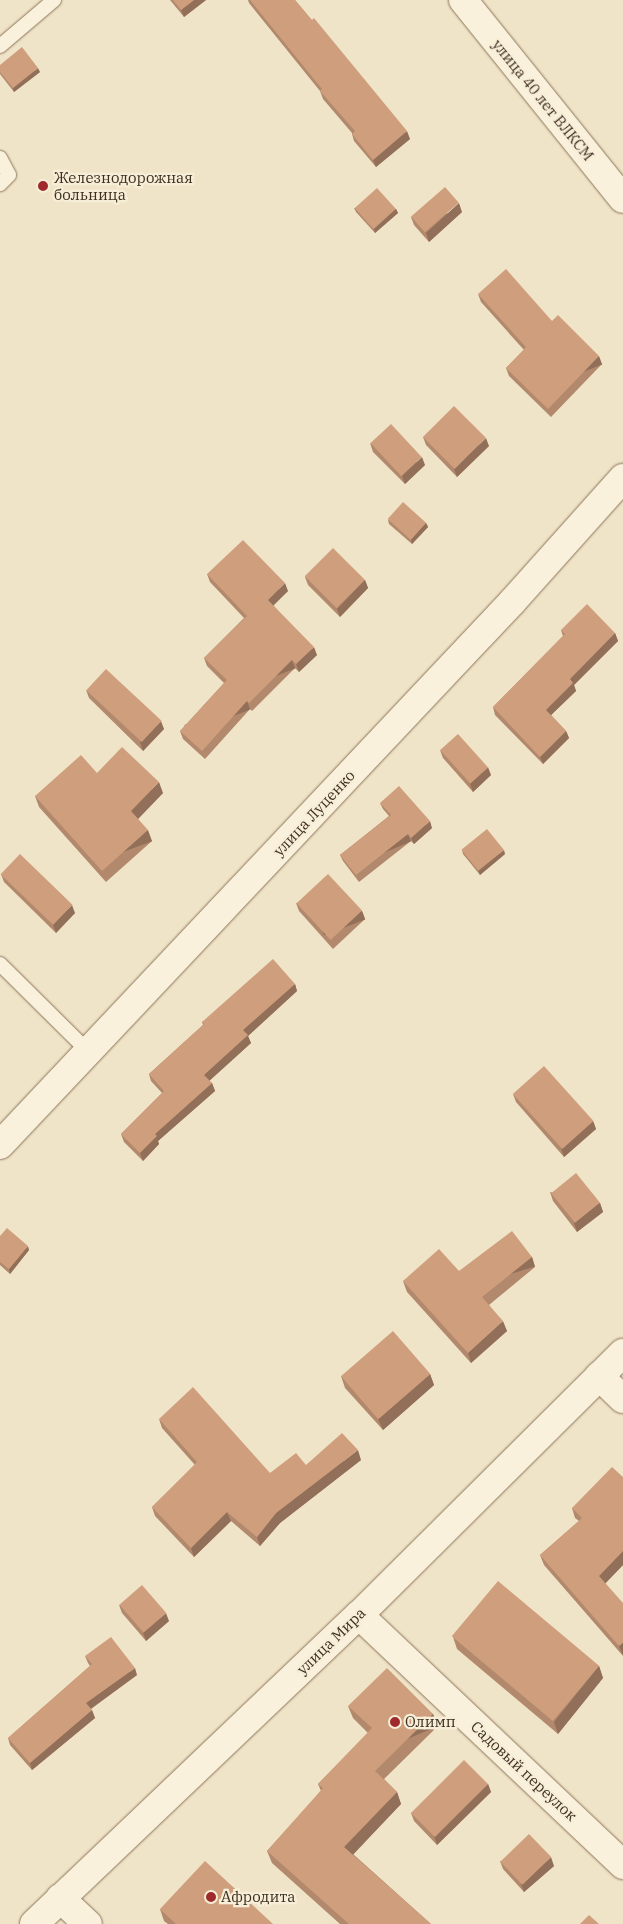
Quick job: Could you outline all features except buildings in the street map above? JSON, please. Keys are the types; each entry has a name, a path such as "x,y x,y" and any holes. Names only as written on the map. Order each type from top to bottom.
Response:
{"street":[{"name":"улица 40 лет ВЛКСМ","path":"463,0 623,199"},
{"name":"улица Луценко","path":"0,1145 513,601 623,478"},
{"name":"улица Мира","path":"34,1924 359,1615 623,1353"},
{"path":"599,1376 623,1399"},
{"name":"Садовый переулок","path":"359,1615 623,1865"},
{"path":"60,1898 88,1924"}],"lane":[{"path":"0,46 54,0"},
{"path":"0,158 9,175 0,184"},
{"path":"0,964 89,1052"}],"place":[{"name":"Железнодорожная больница","path":"43,186"},
{"name":"Олимп","path":"395,1722"},
{"name":"Афродита","path":"211,1897"}]}
